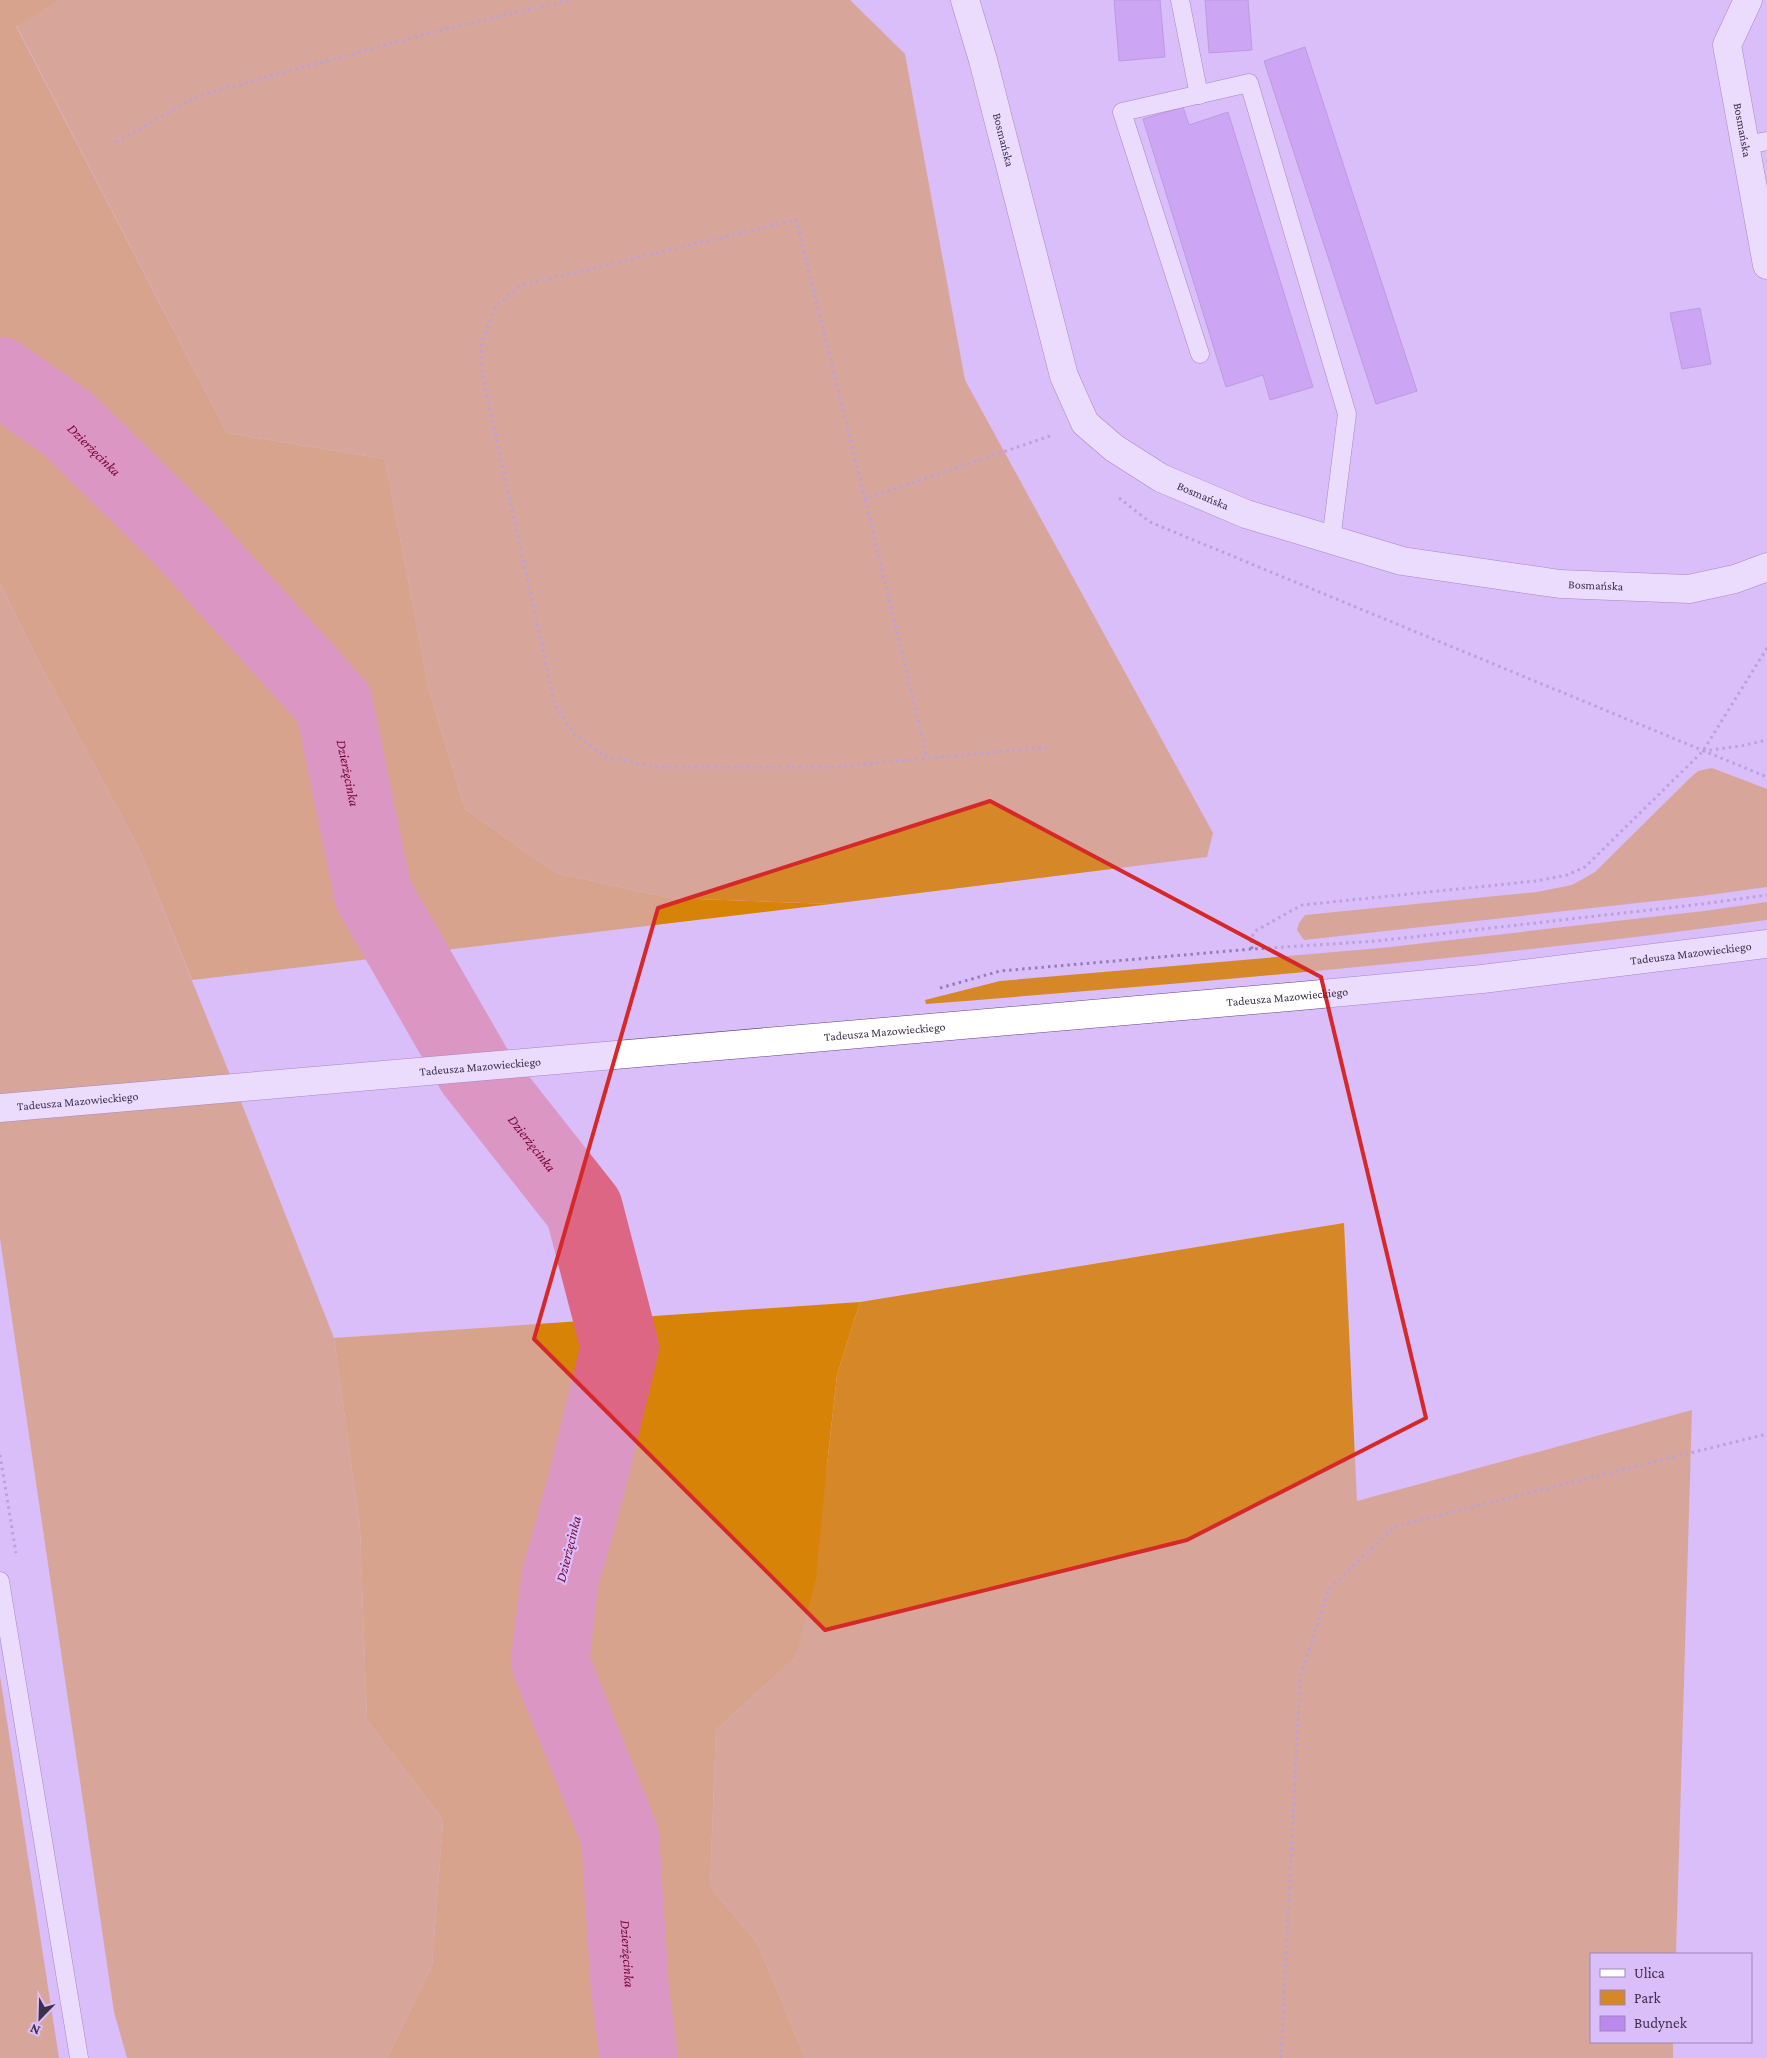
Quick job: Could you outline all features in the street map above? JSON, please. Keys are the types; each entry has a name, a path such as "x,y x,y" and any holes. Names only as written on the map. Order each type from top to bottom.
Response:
{"main road":[{"name":"Bosmańska","path":"965,0 983,60 1064,376 1085,423 1114,448 1161,478 1246,514 1402,561 1560,584 1689,589 1735,579 1767,567"},
{"name":"Bosmańska","path":"1748,0 1727,45 1756,143 1767,264"},
{"name":"Tadeusza Mazowieckiego","path":"0,1108 834,1037 1482,979 1767,944"}],"lane":[{"path":"1180,0 1198,95"},
{"path":"1200,354 1122,112 1249,84 1347,414 1331,540"},
{"path":"0,1581 79,2058"}],"path":[{"path":"116,142 200,96 441,30 570,0"},
{"path":"927,758 796,220 522,285 496,306 482,344 483,378 555,706 575,735 606,757 656,766 834,767 927,758 1050,746"},
{"path":"865,499 1085,423"},
{"path":"1114,494 1150,522 1767,777"},
{"path":"1252,949 1251,939 1255,931 1302,905 1536,881 1567,875 1585,866 1601,853 1702,751 1767,648"},
{"path":"1702,751 1741,746 1767,740"},
{"path":"933,990 1000,971 1252,949 1377,941 1767,895"},
{"path":"1281,2058 1300,1677 1328,1589 1394,1526 1767,1434"}],"highlighted area":[{"path":"990,801 1321,977 1426,1418 1187,1540 825,1630 534,1339 658,908"}],"green space":[{"path":"61,0 850,0 905,54 965,380 1213,833 1207,857 831,904 670,898 556,873 465,809 429,690 385,459 227,433 16,25"},
{"path":"0,583 38,660 138,847 334,1338 360,1528 367,1720 443,1820 432,1966 387,2058 127,2058 114,2012 0,1238"},
{"path":"1712,768 1767,789 1767,887 1304,940 1297,930 1299,923 1305,915 1537,892 1572,885 1595,872 1698,771"},
{"path":"1767,902 1767,920 1662,934 1347,968 1137,987 926,1004 925,1000 1000,981 1381,948"},
{"path":"1344,1223 1357,1501 1692,1410 1676,1953 1590,1953 1590,2043 1673,2043 1673,2058 805,2058 757,1942 710,1887 716,1730 795,1658 827,1465 837,1375 860,1302"},
{"path":"0,1676 59,2058 0,2058"}],"shaded area":[{"path":"0,0 61,0 16,26 227,433 385,459 429,690 465,809 556,873 670,898 831,904 192,980 138,847 38,660 0,583"},
{"path":"860,1302 837,1375 816,1579 795,1658 716,1730 710,1887 757,1942 805,2058 387,2058 432,1966 443,1820 367,1720 360,1528 334,1338"}],"building":[{"path":"1114,0 1160,0 1165,57 1119,61"},
{"path":"1205,0 1248,0 1252,50 1209,53"},
{"path":"1305,47 1417,391 1376,404 1264,61"},
{"path":"1183,107 1189,125 1228,112 1313,387 1270,400 1263,375 1226,387 1143,119"},
{"path":"1700,308 1711,364 1682,369 1670,313"}],"waterway":[{"name":"Dzierżęcinka","path":"0,376 68,424 181,535 334,704 373,894 475,1071 584,1209 620,1347 587,1482 560,1579 550,1662 620,1836 630,1989 639,2058"}]}
